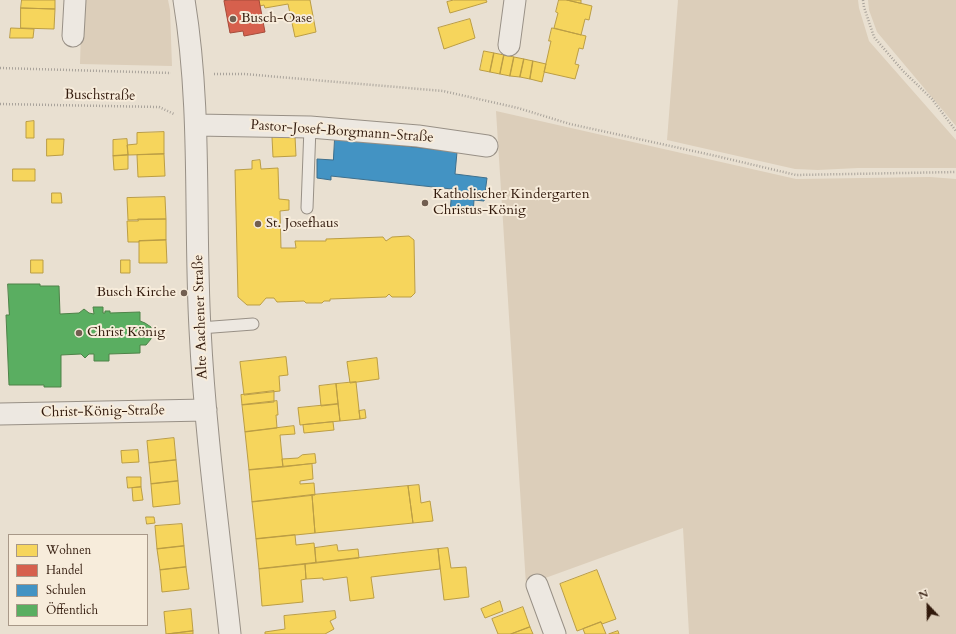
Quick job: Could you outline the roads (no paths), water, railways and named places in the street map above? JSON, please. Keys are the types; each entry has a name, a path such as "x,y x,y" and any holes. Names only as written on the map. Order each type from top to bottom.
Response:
{"street":[{"path":"73,36 74,0"},
{"name":"Alte Aachener Straße","path":"184,0 189,32 196,125 200,328 206,410 230,634"},
{"path":"509,45 515,0"},
{"name":"Pastor-Josef-Borgmann-Straße","path":"196,125 310,127 418,136 486,146"},
{"name":"Christ-König-Straße","path":"0,414 206,410"},
{"path":"537,585 555,634"}],"lane":[{"path":"308,208 310,127"},
{"path":"200,328 253,324"}],"place":[{"name":"Busch-Oase","path":"233,19"},
{"name":"Katholischer Kindergarten Christus-König","path":"425,203"},
{"name":"St. Josefhaus","path":"258,224"},
{"name":"Busch Kirche","path":"184,293"},
{"name":"Christ König","path":"79,333"}]}
